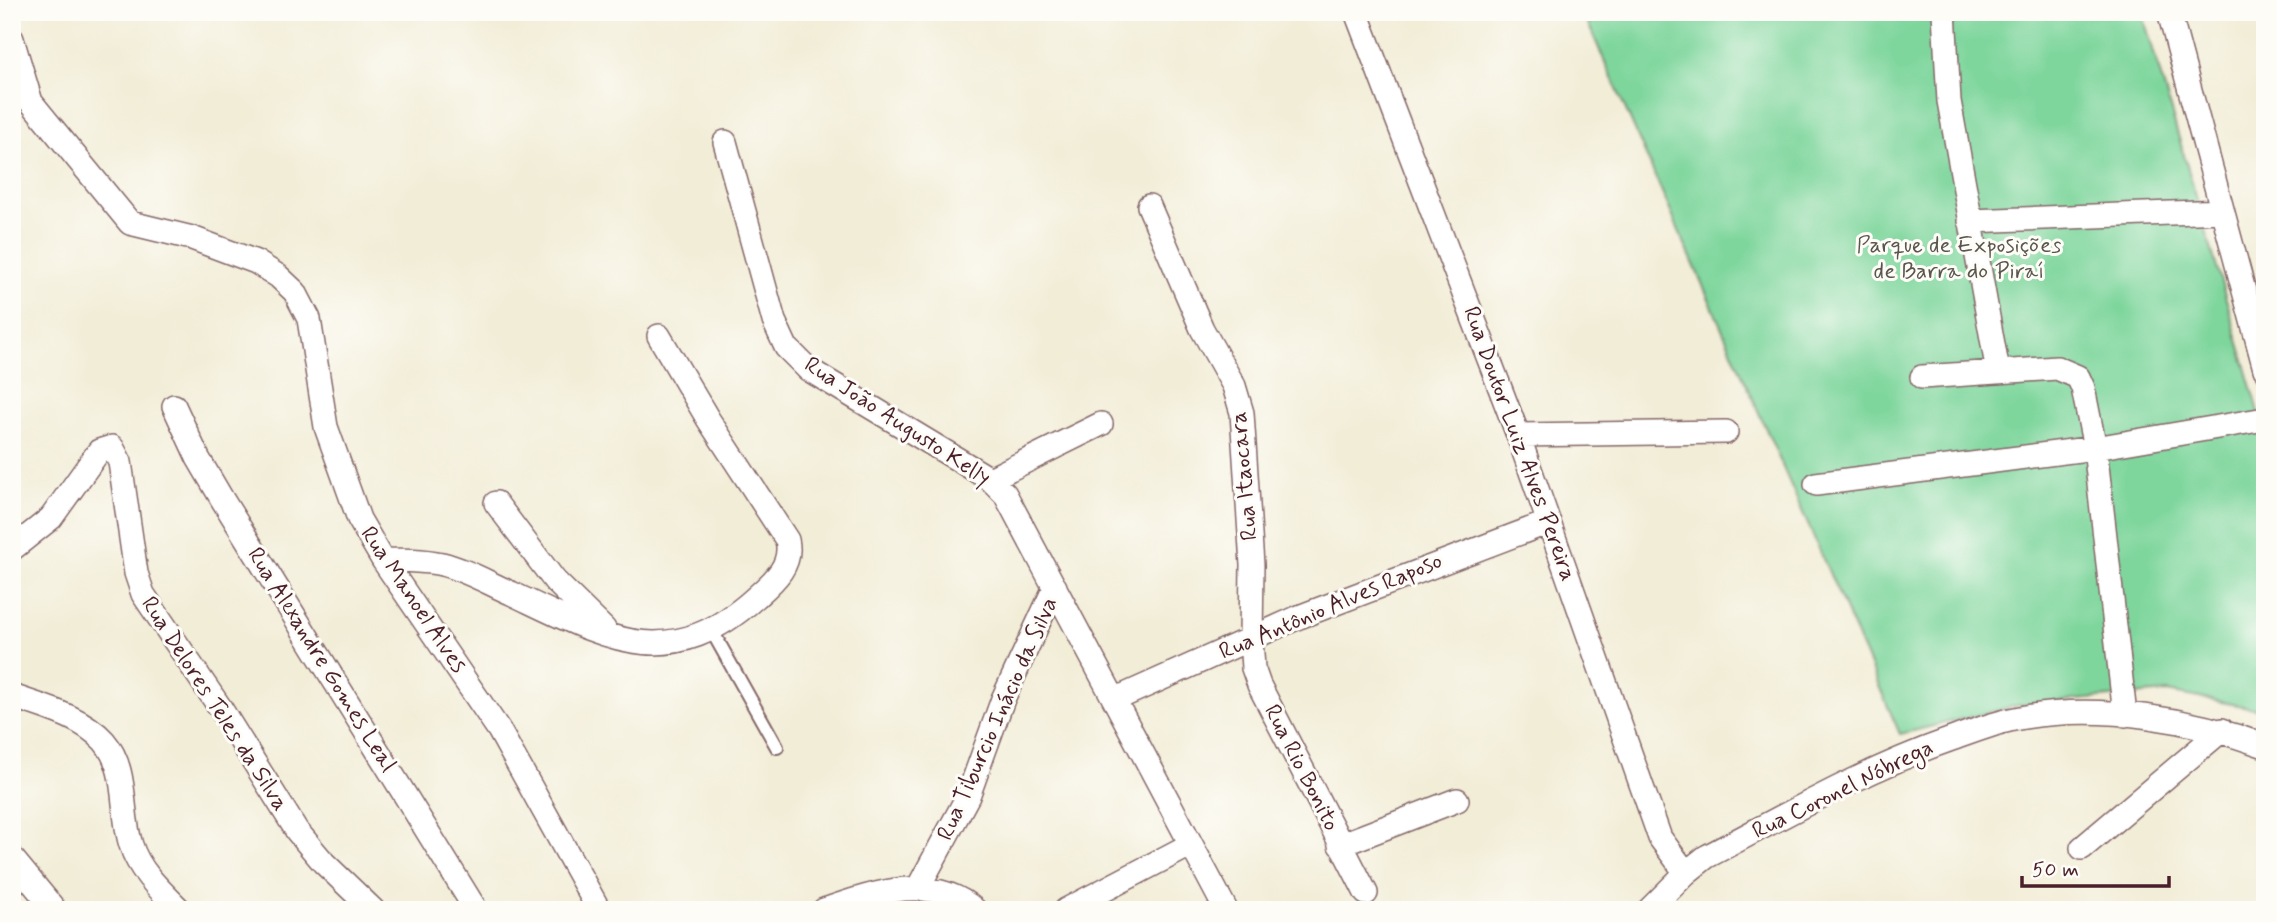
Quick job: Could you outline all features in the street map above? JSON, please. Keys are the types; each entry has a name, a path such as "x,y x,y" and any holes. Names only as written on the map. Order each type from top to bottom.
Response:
{"street":[{"name":"Rua Doutor Luiz Alves Pereira","path":"1356,12 1518,435 1660,838 1686,873"},
{"path":"1944,12 1949,101 1998,372"},
{"path":"2169,12 2265,369"},
{"name":"Rua Manoel Alves","path":"12,38 22,102 130,223 191,239 256,262 278,276 295,292 309,319 321,405 337,463 359,519 383,560 499,730 599,910"},
{"name":"Rua João Augusto Kelly","path":"725,142 774,321 786,347 808,369 990,479 1016,510 1226,910"},
{"name":"Rua Itaocara","path":"1149,206 1202,329 1234,386 1242,413 1251,552 1251,639"},
{"path":"1970,221 2222,211"},
{"path":"383,560 414,560 455,568 613,639 654,643 682,640 712,631 758,595 783,569 790,552 788,540 708,419 659,337"},
{"path":"1922,377 2057,368 2078,377 2083,387 2095,448 2126,715"},
{"name":"Rua Alexandre Gomes Leal","path":"174,406 198,458 222,499 476,910"},
{"path":"1816,484 2095,448 2265,419"},
{"path":"990,479 1101,424"},
{"path":"1518,435 1726,432"},
{"name":"Rua Delores Teles da Silva","path":"12,549 51,518 99,451 112,447 120,462 136,573 143,594 221,709 297,831 324,863 373,910"},
{"path":"496,503 555,581 613,639"},
{"name":"Rua Antônio Alves Raposo","path":"1116,699 1331,604 1549,522"},
{"name":"Rua Tiburcio Inácio da Silva","path":"919,886 968,796 1003,699 1055,587"},
{"name":"Rua Rio Bonito","path":"1251,639 1253,667 1259,685 1366,893"},
{"path":"12,696 87,727 105,743 120,777 131,845 140,865 180,910"},
{"name":"Rua Coronel Nóbrega","path":"1650,910 1686,873 1706,857 1840,786 1898,758 2025,717 2070,712 2126,715 2222,730 2265,746"},
{"path":"2082,848 2222,730"},
{"path":"1340,845 1457,800"},
{"path":"1066,910 1190,845"},
{"path":"12,858 55,910"},
{"path":"824,910 919,886 947,892 975,910"}],"lane":[{"path":"712,631 777,747"}],"green space":[{"name":"Parque de Exposições de Barra do Piraí","path":"1583,12 2142,12 2265,432 2265,710 2167,692 2019,705 1900,734"}],"railway":[{"path":"2262,910 2265,906"}]}
